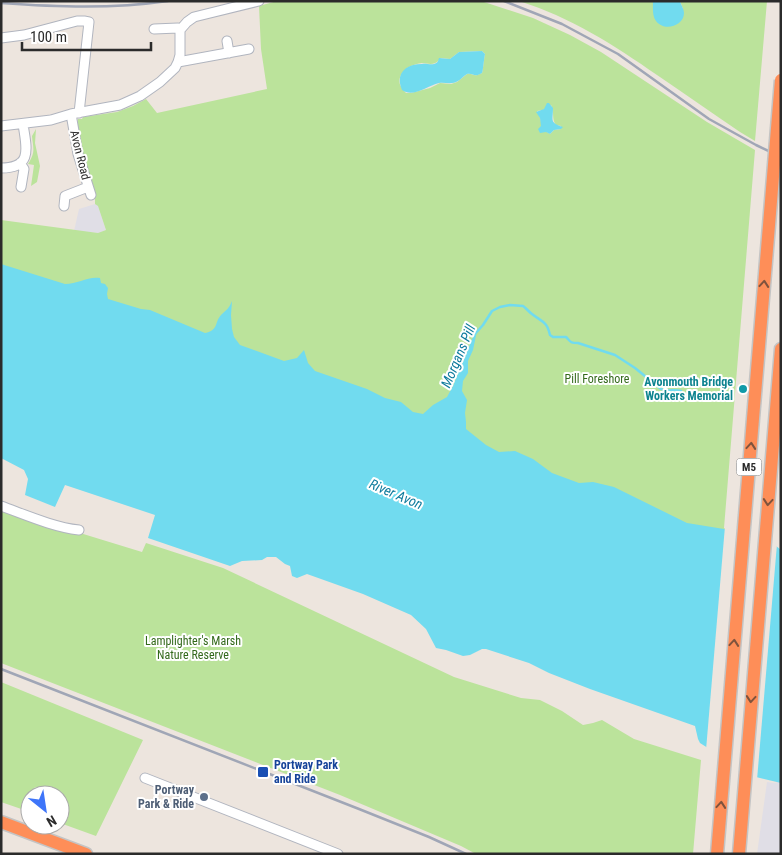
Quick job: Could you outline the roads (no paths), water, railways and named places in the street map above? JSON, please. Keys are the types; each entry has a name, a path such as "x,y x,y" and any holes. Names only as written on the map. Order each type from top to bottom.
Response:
{"highway":[{"name":"M5","path":"717,854 781,80"},
{"name":"M5","path":"738,854 781,349"},
{"path":"1,822 86,854"}],"street":[{"path":"249,49 178,62 180,55 180,30 194,16 259,1"},
{"name":"Avon Road","path":"1,38 24,36 77,21 89,22 75,113 76,148 90,191 65,196 64,206"},
{"path":"154,28 178,28 180,30"},
{"path":"226,41 229,53"},
{"name":"Avon Road","path":"1,126 51,120 75,113 120,105 152,88 173,71 178,62"},
{"path":"1,168 20,163 24,158 26,153 23,124"},
{"path":"20,163 24,169 21,187"},
{"path":"1,506 50,523 79,530"},
{"path":"145,778 338,854"}],"water":[{"path":"653,1 680,1 684,10 683,18 673,26 668,27 660,24 654,17"},
{"path":"482,51 485,54 482,73 476,75 467,74 456,82 439,83 411,93 402,90 400,79 406,68 416,64 434,64 439,58 450,59 459,52"},
{"path":"547,103 553,108 552,118 554,122 563,127 554,130 550,134 546,132 540,133 538,129 541,126 540,118 536,112 544,109"},
{"name":"River Avon","path":"1,264 65,284 91,278 100,278 101,283 105,284 108,288 108,299 150,310 205,333 214,328 232,301 232,329 234,337 240,345 284,361 297,358 304,350 308,363 315,371 367,389 385,398 401,402 413,412 423,414 433,405 447,397 477,331 462,391 467,400 465,413 466,429 486,445 499,452 515,451 533,459 552,473 579,483 593,482 614,487 687,523 724,529 775,545 781,550 781,783 752,776 700,743 695,726 590,689 529,663 486,649 463,656 436,648 426,629 411,615 363,594 307,574 297,578 292,576 290,566 276,557 242,561 230,566 148,538 155,515 65,485 55,507 25,495 28,479 24,470 1,458"}],"waterway":[{"name":"Morgans Pill","path":"475,334 492,311 510,305 523,306 546,324 550,335 553,337 566,337 572,342 615,355 661,389 681,391"}],"railway":[{"path":"1,3 85,6 147,4 168,1"},
{"path":"504,1 562,24 618,54 709,119 781,157"},
{"path":"1,669 359,809 466,854"}],"place":[{"name":"Avonmouth Bridge Workers Memorial","path":"743,389"},
{"name":"Portway Park and Ride","path":"263,772"},
{"name":"Portway Park & Ride","path":"204,797"}],"park label":[{"name":"Pill Foreshore","path":"597,379"},
{"name":"Lamplighter's Marsh Nature Reserve","path":"193,648"}]}
